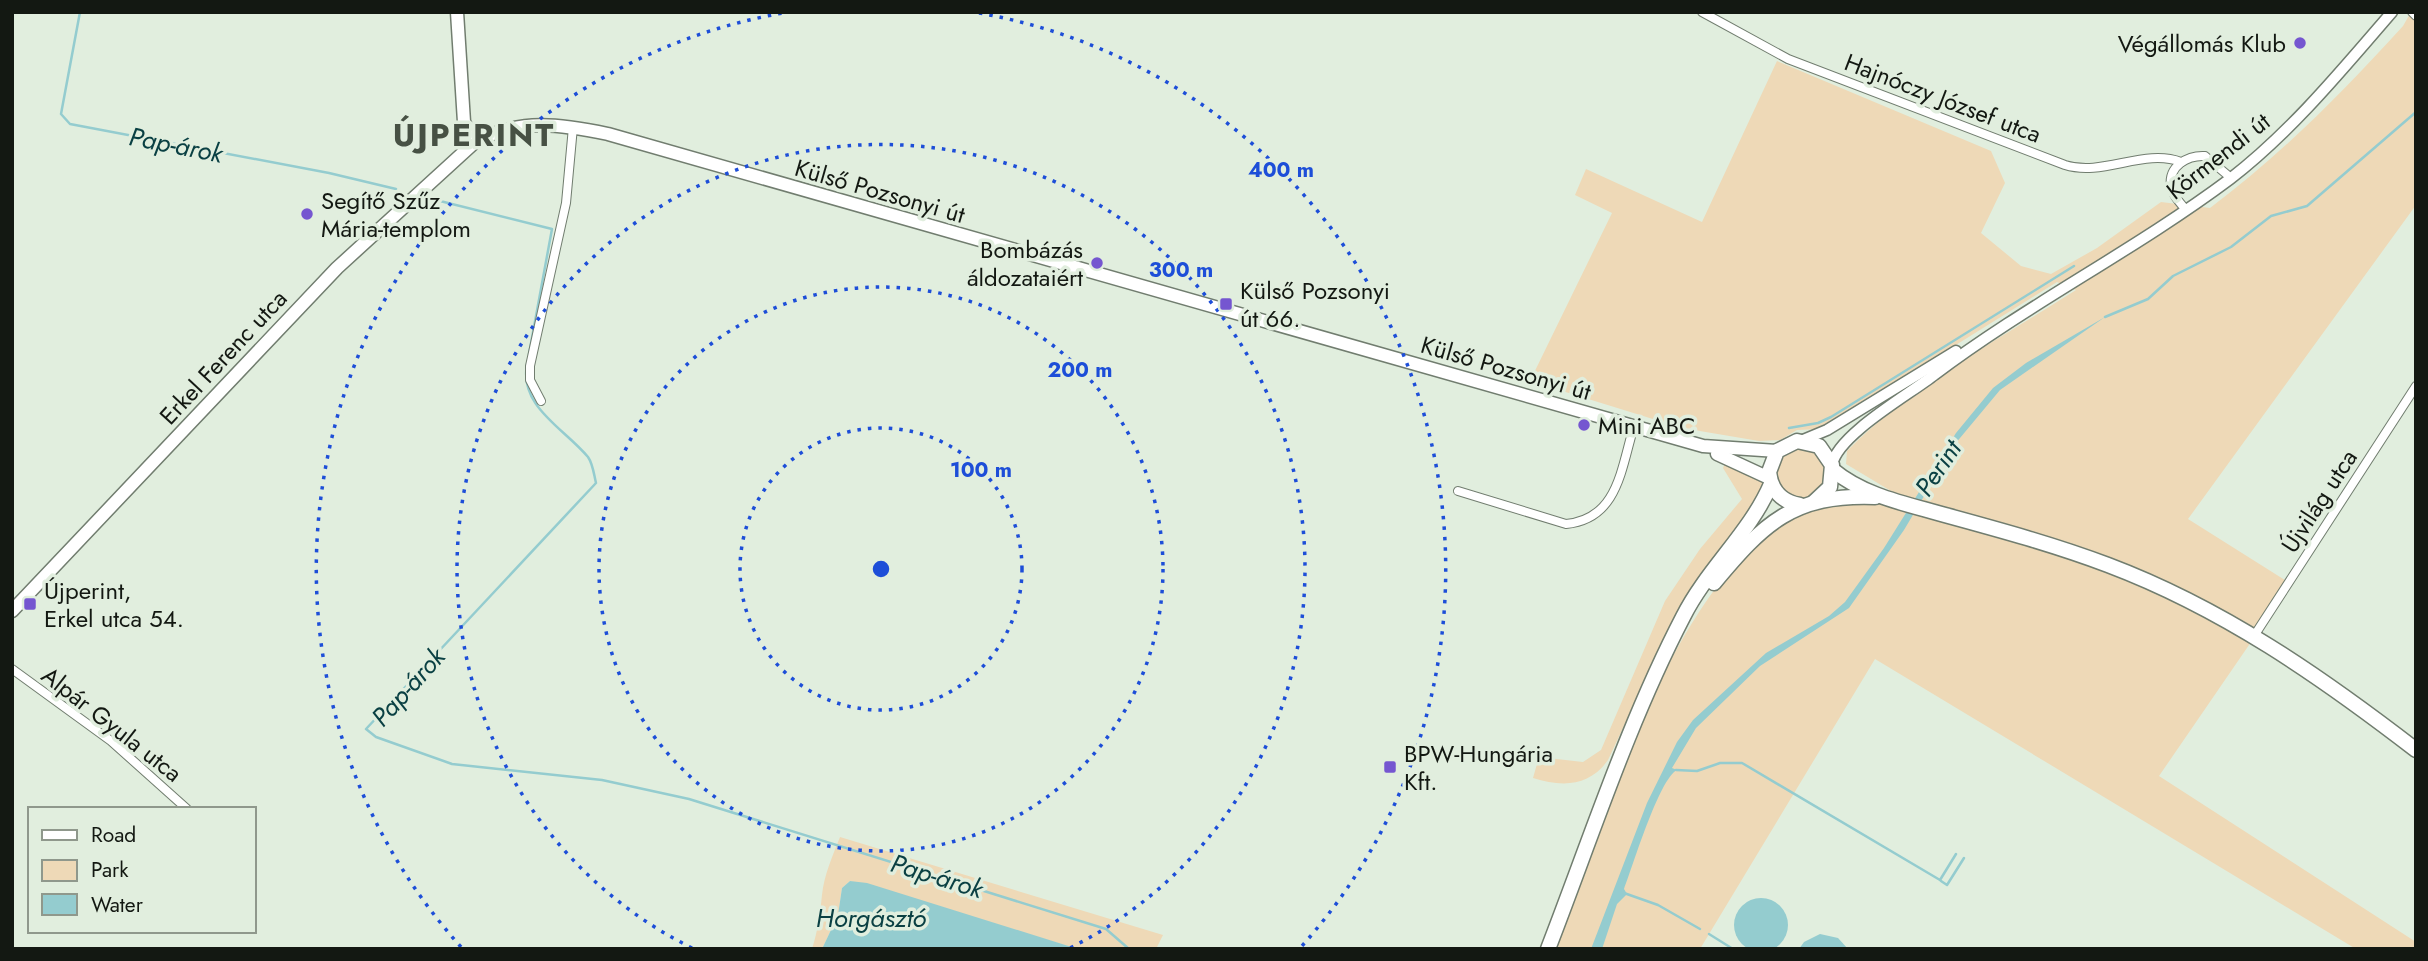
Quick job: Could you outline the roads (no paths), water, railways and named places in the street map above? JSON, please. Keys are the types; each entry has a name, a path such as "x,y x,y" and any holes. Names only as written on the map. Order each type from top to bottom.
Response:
{"main road":[{"path":"457,12 464,122 475,142"},
{"name":"Külső Pozsonyi út","path":"475,142 493,133 528,124 573,127 1677,439"},
{"name":"Erkel Ferenc utca","path":"12,611 337,268 475,142"},
{"path":"1677,439 1716,449 1777,451"},
{"path":"1677,439 1736,460 1770,481 1782,499 1806,504 1865,497 1888,498"},
{"path":"1548,949 1625,745 1666,653 1692,599 1756,513 1770,481 1771,461 1777,451 1792,442 1803,440 1819,446 1833,467 1850,483 1888,498 2068,551 2126,572 2182,597 2254,636 2314,673 2416,750"},
{"path":"1666,653 1704,595 1726,568 1770,523 1806,504 1830,487 1833,467"}],"street":[{"name":"Hajnóczy József utca","path":"1702,12 1788,59 1979,135 2076,169 2090,170 2164,159 2181,162 2190,157 2205,156 2231,178"},
{"name":"Körmendi út","path":"1833,467 1837,452 1861,429 1950,363 2231,178 2303,112 2392,12"},
{"path":"2412,12 2416,16"},
{"path":"541,401 530,380 530,366 566,203 573,127"},
{"path":"2181,162 2171,181 2171,189 2186,210"},
{"name":"Körmendi út","path":"1803,440 1836,425 2044,301"},
{"name":"Újvilág utca","path":"2254,636 2416,386"},
{"path":"1458,491 1566,524 1580,523 1606,508 1617,483 1634,426"},
{"name":"Alpár Gyula utca","path":"12,669 111,741 185,807"}],"water":[{"path":"2105,317 2000,390 1955,444 1904,530 1849,608 1760,666 1696,728 1672,768 1677,770 1662,789 1624,889 1627,894 1617,904 1602,949 1591,949 1647,803 1677,742 1693,720 1766,653 1829,616 1845,602 1884,548 1956,433 1993,388 2026,363"},
{"name":"Horgásztó","path":"850,881 867,883 1078,949 822,949 838,915 842,888"},
{"path":"1761,898 1780,906 1788,925 1780,944 1761,952 1742,944 1734,925 1742,906"},
{"path":"1820,934 1838,938 1848,949 1799,949 1804,942"}],"waterway":[{"name":"Pap-árok","path":"80,12 61,114 70,124 329,173 396,189"},
{"name":"Perint","path":"2105,317 2148,299 2173,276 2231,247 2271,216 2307,206 2416,112"},
{"name":"Pap-árok","path":"428,198 552,229 529,354"},
{"path":"1789,428 1818,423 1831,417 2074,266"},
{"name":"Pap-árok","path":"527,364 526,379 536,405 588,457 596,483 366,729 376,737 452,764 602,780 689,799 1106,929 1129,949"},
{"path":"1676,770 1697,771 1720,763 1742,763 1940,880 1956,854"},
{"path":"1941,881 1947,885 1964,858"},
{"path":"1624,893 1658,905 1700,929"},
{"path":"1709,934 1733,949"}],"place":[{"name":"Végállomás Klub","path":"2300,43"},
{"name":"Segítő Szűz Mária-templom","path":"307,214"},
{"name":"Bombázás áldozataiért","path":"1097,263"},
{"name":"Külső Pozsonyi út 66.","path":"1226,304"},
{"name":"Mini ABC","path":"1584,425"},
{"name":"Újperint, Erkel utca 54.","path":"30,604"},
{"name":"BPW-Hungária Kft.","path":"1390,767"}],"district":[{"name":"ÚJPERINT","path":"474,135"}]}
